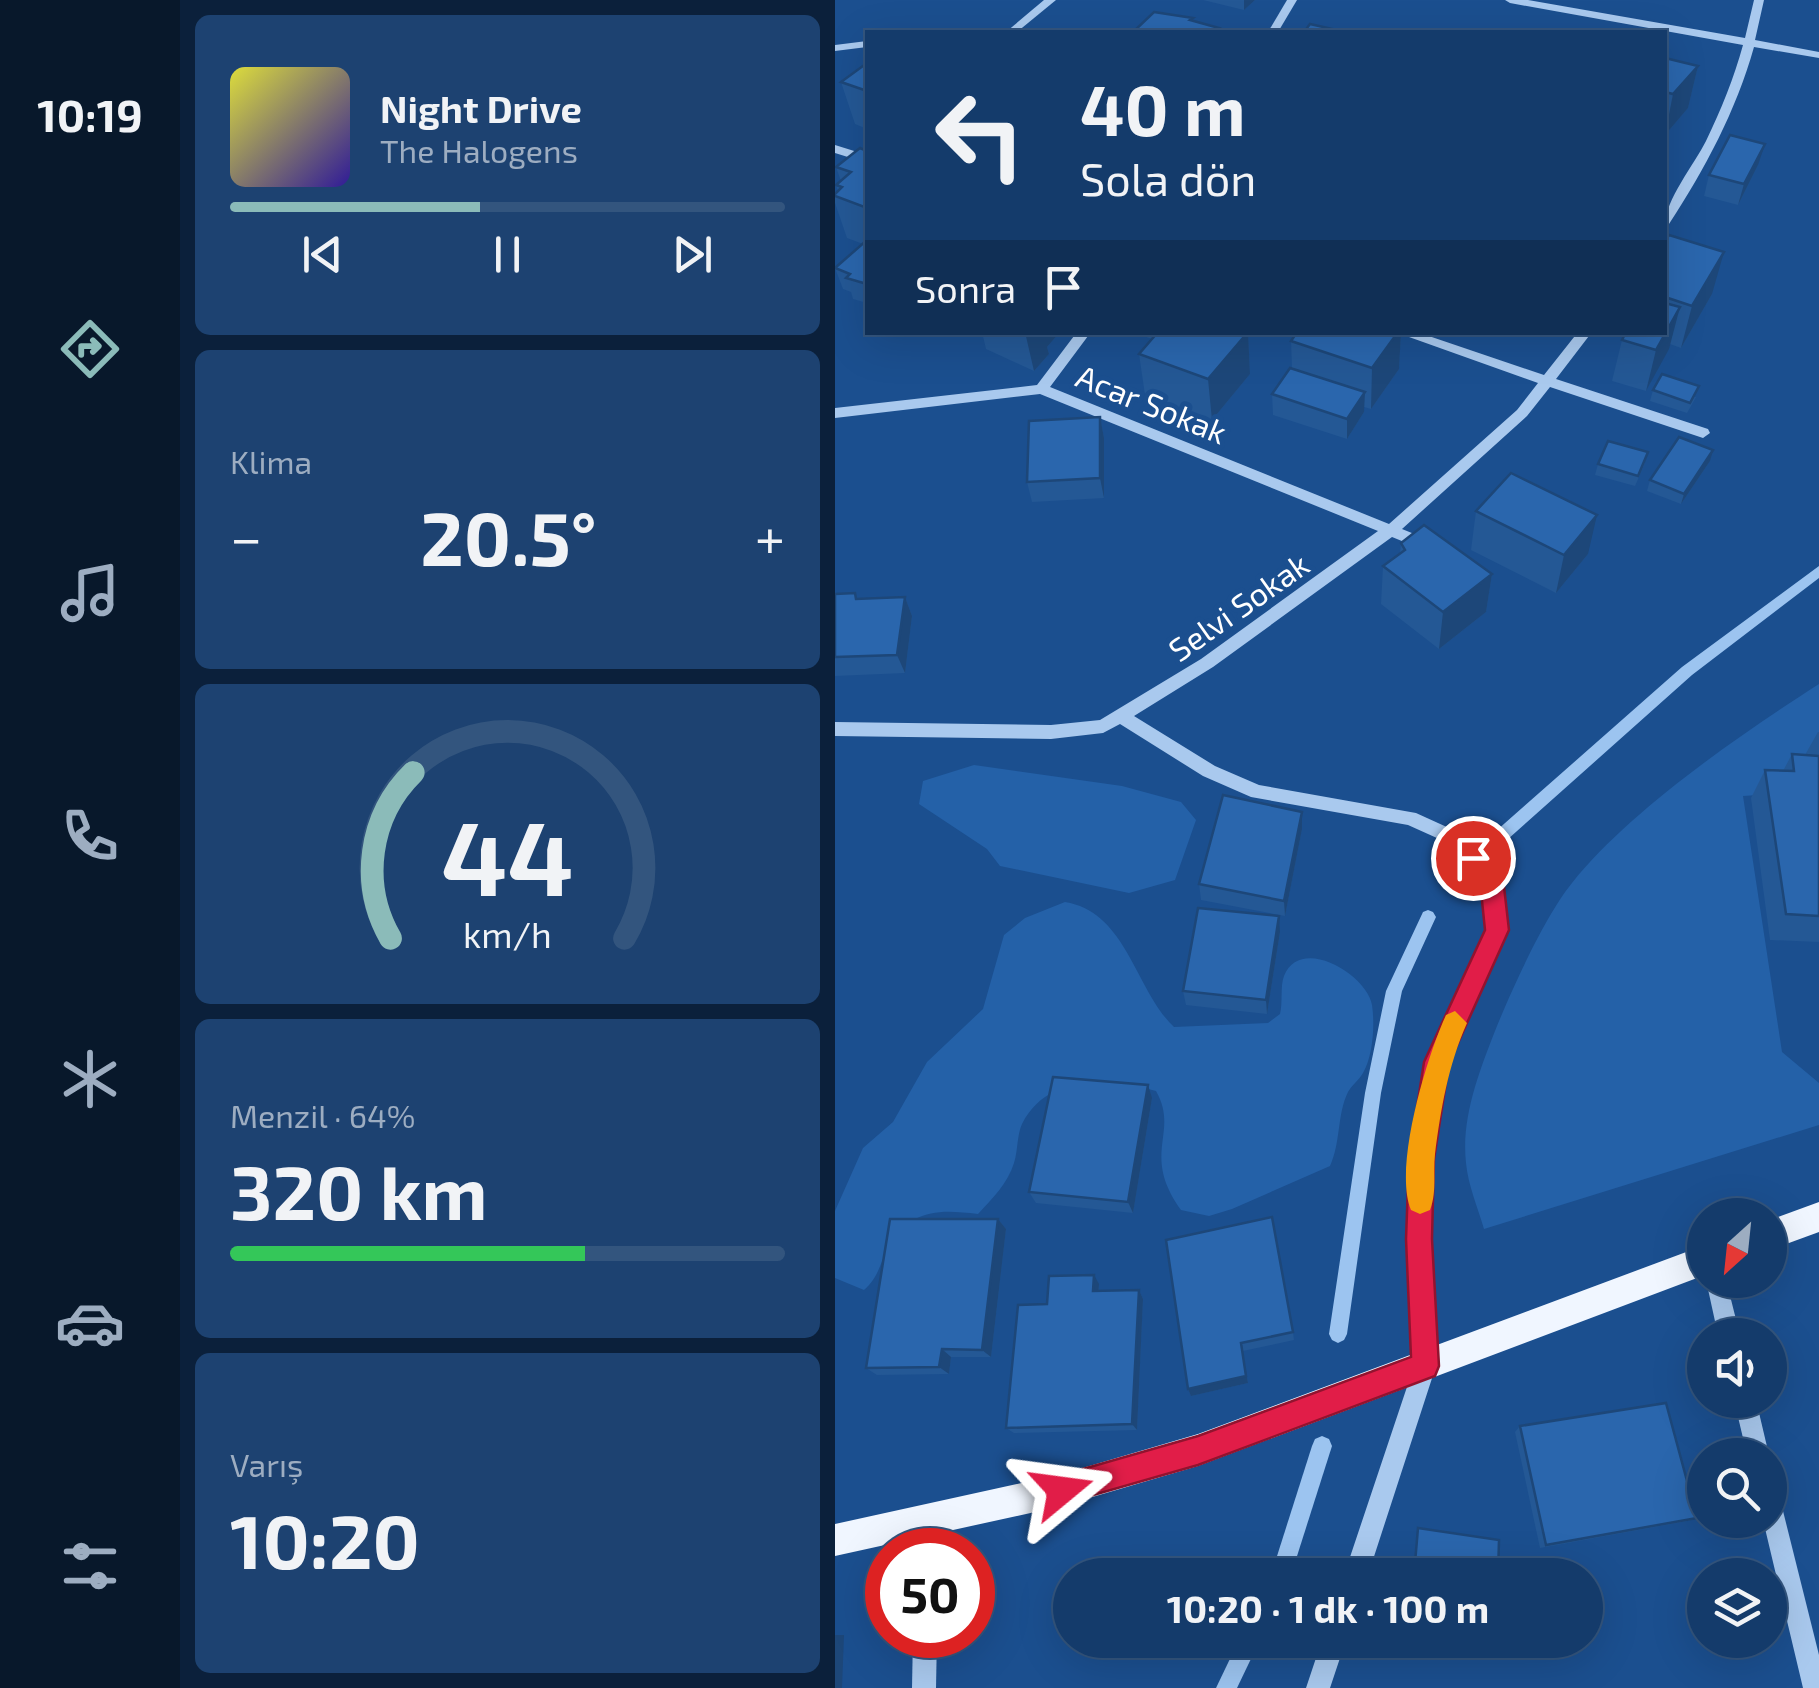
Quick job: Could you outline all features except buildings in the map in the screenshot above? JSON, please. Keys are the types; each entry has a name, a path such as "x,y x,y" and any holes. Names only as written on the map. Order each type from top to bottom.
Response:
{"main road":[{"path":"1787,1229 1819,1217"},
{"path":"950,1528 1198,1450 1687,1267"},
{"path":"835,1540 865,1539"}],"street":[{"path":"1014,30 1051,0"},
{"path":"1274,30 1292,0"},
{"path":"1510,0 1819,55"},
{"path":"1667,218 1717,135 1751,40 1759,0"},
{"path":"835,48 865,44"},
{"path":"835,149 865,158"},
{"path":"1041,388 1083,335"},
{"path":"1410,335 1703,433"},
{"name":"Selvi Sokak","path":"835,729 1051,732 1103,726 1207,663 1391,530 1481,454 1549,382 1584,335"},
{"name":"Acar Sokak","path":"835,413 1041,388 1434,548"},
{"path":"1121,716 1209,771 1257,792 1409,818 1454,838 1491,878 1497,930 1437,1062 1421,1159 1419,1239 1425,1366 1362,1558"},
{"path":"1779,1538 1815,1688"},
{"path":"923,1688 924,1658"},
{"path":"1319,1688 1329,1658"}],"shaded area":[{"path":"1819,684 1819,757 1772,794 1743,796 1782,1052 1819,1083 1819,1125 1484,1229 1466,1163 1469,1112 1477,1079 1502,1015 1551,914 1596,856 1655,802 1722,750"},
{"path":"974,765 1122,786 1181,802 1196,820 1175,880 1129,893 1000,866 987,849 919,804 923,781"},
{"path":"1065,902 1086,909 1103,921 1174,1027 1268,1023 1280,1014 1284,976 1292,964 1304,959 1333,964 1359,982 1372,1005 1371,1049 1363,1073 1345,1101 1330,1166 1209,1216 1181,1210 1163,1173 1164,1119 1156,1091 1101,1082 1064,1088 1033,1107 1020,1128 1008,1177 978,1214 938,1212 916,1219 897,1235 864,1290 835,1278 835,1211 863,1148 893,1122 927,1062 983,1009 1004,935 1025,918"}],"waterway":[{"path":"1484,851 1687,671 1819,571"},
{"path":"1338,1334 1373,1093 1394,991 1428,917"},
{"path":"1286,1558 1322,1446"},
{"path":"1226,1688 1241,1658"}],"slow traffic":[{"path":"1420,1201 1421,1159 1437,1062 1455,1023"}],"route":[{"path":"1062,1490 1198,1450 1425,1366 1419,1239 1421,1159 1437,1062 1497,930 1491,878 1473,858"}]}
